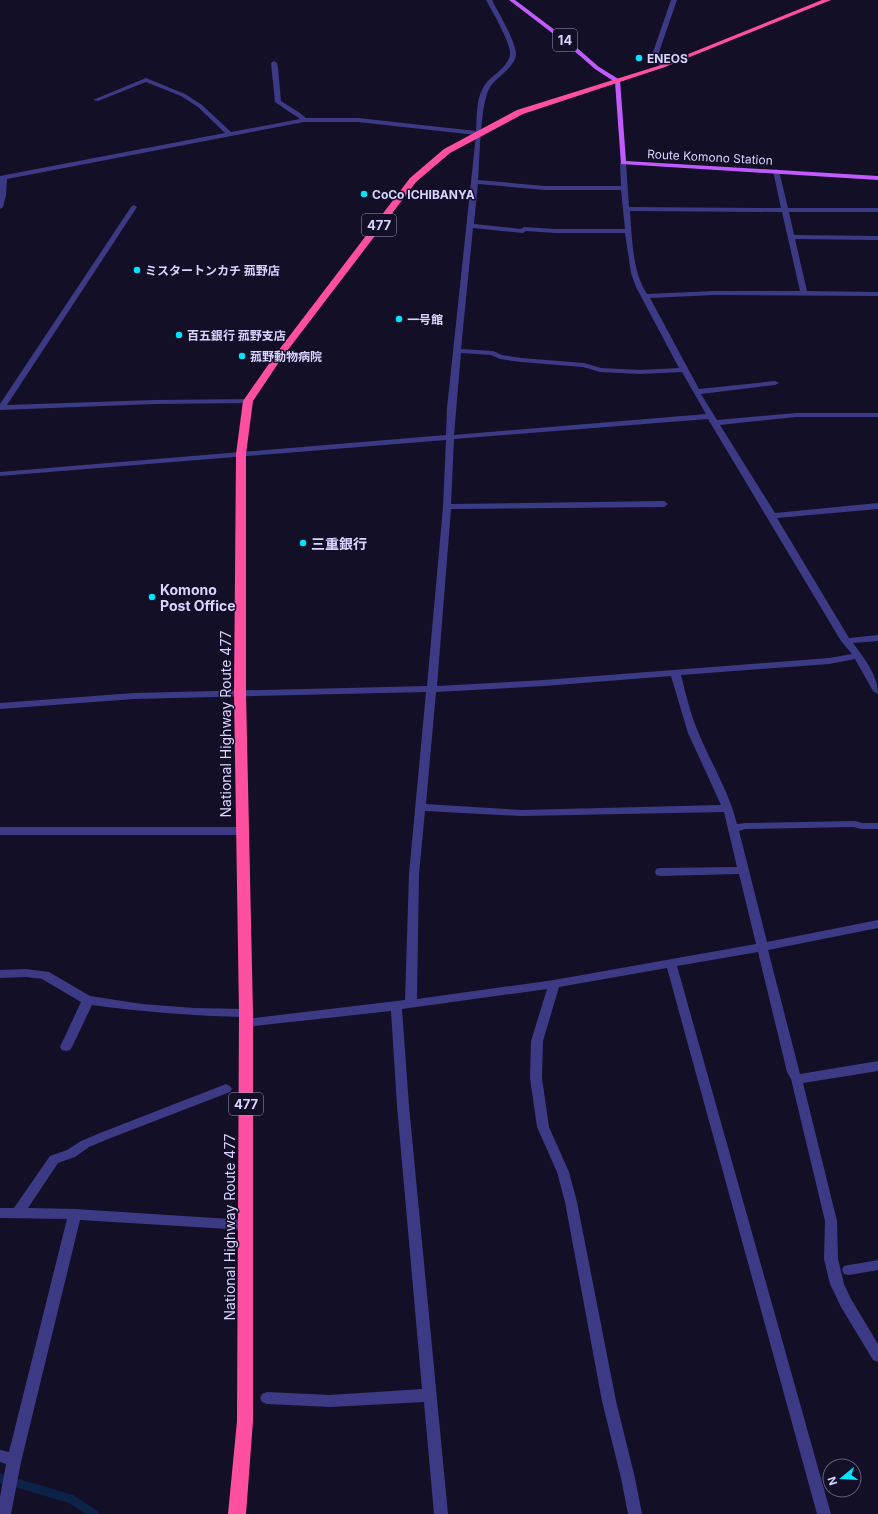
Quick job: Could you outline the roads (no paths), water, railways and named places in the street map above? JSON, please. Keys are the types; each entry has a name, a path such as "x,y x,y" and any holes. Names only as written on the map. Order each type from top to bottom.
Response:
{"highway":[{"name":"National Highway Route 477","path":"237,1514 245,1421 246,1018 240,693 241,454 248,401 278,357 414,180 447,151 520,112 663,66 828,0"}],"main road":[{"name":"14","path":"512,0 566,41 597,68 618,81"},
{"path":"618,81 623,163"},
{"name":"Route Komono Station","path":"623,163 878,178"}],"street":[{"path":"411,1004 414,874 447,507 451,408 475,182 481,104 486,88 510,62 513,54 511,44 489,0"},
{"path":"663,66 656,55 674,0"},
{"path":"274,64 277,72 276,92 278,102 298,114 304,120"},
{"path":"96,100 146,80 183,95 200,106 229,134"},
{"path":"0,207 3,195 2,178 304,120 358,120 479,133"},
{"path":"623,163 629,231 635,276 641,292 645,296 696,392 846,641 858,656 878,691"},
{"path":"776,172 804,293"},
{"path":"475,182 545,188 625,188"},
{"path":"0,408 134,206"},
{"path":"627,209 878,210"},
{"path":"470,226 523,231 524,229 555,231 629,231"},
{"path":"791,237 878,238"},
{"path":"645,296 714,293 878,294"},
{"path":"457,351 493,353 500,356 521,360 584,365 600,370 640,372 684,370"},
{"path":"696,392 775,383"},
{"path":"0,408 141,402 248,401"},
{"path":"0,474 451,437 796,415 878,415"},
{"path":"447,507 664,504"},
{"path":"772,516 878,506"},
{"path":"846,641 878,638"},
{"path":"0,706 87,699 240,693 431,689 544,683 829,661 858,656"},
{"path":"675,672 693,733 728,808 742,871 793,1072 798,1079 797,1082 830,1221 831,1259 838,1284 846,1303 878,1356"},
{"path":"420,807 522,813 572,813 728,808"},
{"path":"733,829 745,826 855,824 861,826 878,826"},
{"path":"0,831 242,831"},
{"path":"660,872 742,871"},
{"path":"0,974 26,973 45,975 88,1000 142,1008 246,1018 396,1006 554,984 762,947 878,924"},
{"path":"671,963 824,1514"},
{"path":"554,984 537,1041 536,1078 543,1127 563,1172 572,1202 609,1401 628,1478 635,1514"},
{"path":"66,1047 88,1000"},
{"path":"396,1006 403,1106 441,1514"},
{"path":"798,1079 878,1066"},
{"path":"18,1213 54,1159 71,1154 85,1144 104,1136 226,1090"},
{"path":"0,1213 75,1214 245,1225"},
{"path":"5,1508 14,1461 75,1214"},
{"path":"850,1270 878,1265"},
{"path":"267,1398 330,1401 430,1395"},
{"path":"0,1456 14,1461"}],"waterway":[{"path":"0,1478 71,1499 94,1514"}],"place":[{"name":"ENEOS","path":"639,58"},
{"name":"CoCo ICHIBANYA","path":"364,194"},
{"name":"ミスタートンカチ 菰野店","path":"137,270"},
{"name":"一号館","path":"399,319"},
{"name":"百五銀行 菰野支店","path":"179,335"},
{"name":"菰野動物病院","path":"242,356"},
{"name":"三重銀行","path":"303,543"},
{"name":"Komono Post Office","path":"152,597"}]}
